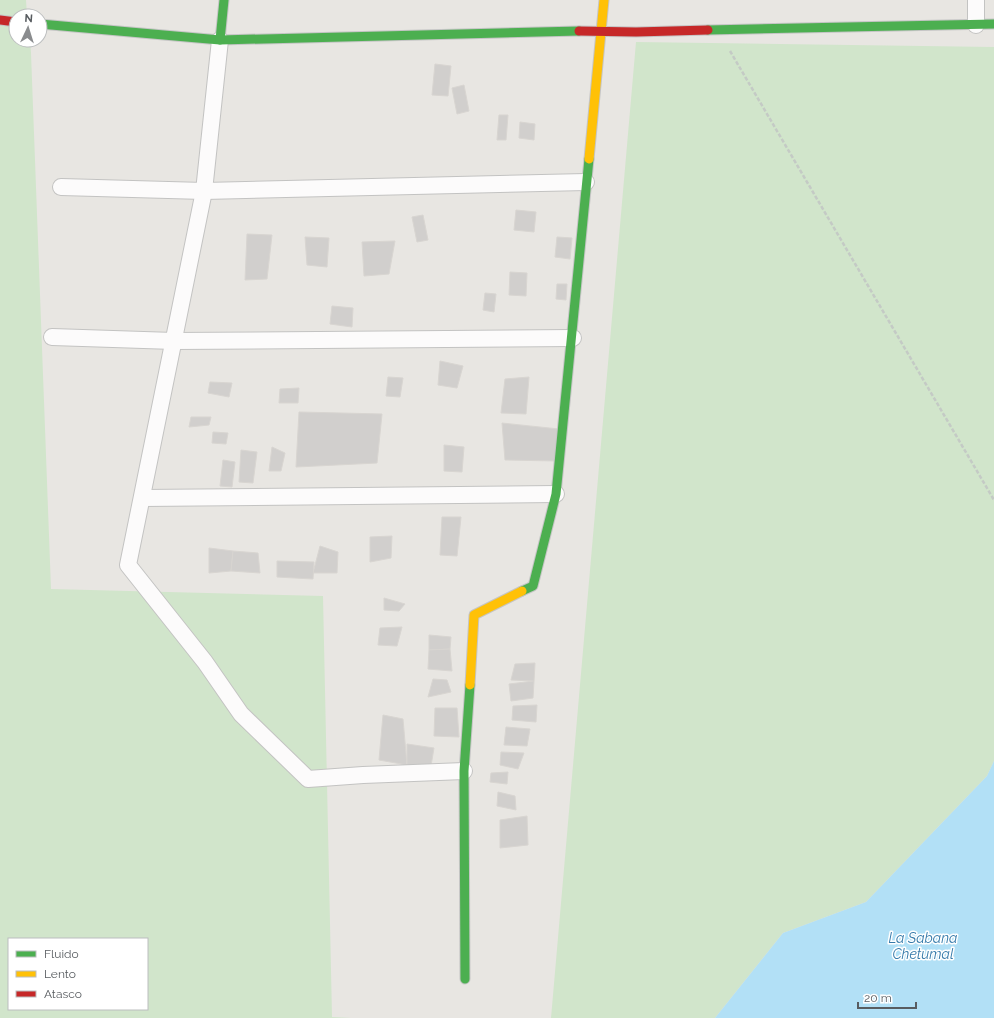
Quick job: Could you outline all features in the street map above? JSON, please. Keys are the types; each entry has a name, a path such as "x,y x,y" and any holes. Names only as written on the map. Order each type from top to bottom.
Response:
{"street":[{"path":"224,0 204,191 128,565 205,662 241,714 308,779 362,774 464,771"},
{"path":"465,979 464,771 474,615 533,586 556,494 573,338 586,182 604,0"},
{"path":"976,0 976,24"},
{"path":"48,25 220,40 600,30 636,32 994,24"},
{"path":"61,187 204,191 586,182"},
{"path":"52,338 174,341 573,338"},
{"path":"142,498 556,494"}],"path":[{"path":"718,29 994,500"}],"green space":[{"path":"0,0 26,0 26,8 8,8 8,48 31,48 51,589 323,596 332,1017 351,1018 0,1018"},
{"path":"636,42 994,47 994,761 987,776 866,902 783,933 715,1018 551,1018"}],"water":[{"name":"La Sabana Chetumal","path":"994,761 994,1018 715,1018 783,933 866,902 987,776"}],"building":[{"path":"435,64 451,66 448,96 432,95"},
{"path":"464,85 469,111 457,114 452,88"},
{"path":"499,115 508,115 506,140 497,140"},
{"path":"520,122 535,124 534,140 519,138"},
{"path":"516,210 536,212 534,232 514,230"},
{"path":"423,215 428,240 417,242 412,217"},
{"path":"247,234 272,235 267,279 245,280"},
{"path":"305,237 329,238 327,267 307,265"},
{"path":"557,237 572,238 570,259 555,257"},
{"path":"395,241 389,274 364,276 362,242"},
{"path":"510,272 527,273 526,296 509,295"},
{"path":"557,284 567,284 566,300 556,299"},
{"path":"485,293 496,294 494,312 483,310"},
{"path":"332,306 353,308 352,327 330,324"},
{"path":"440,361 463,366 457,388 438,385"},
{"path":"388,377 403,378 400,397 386,396"},
{"path":"529,377 526,414 501,413 505,379"},
{"path":"210,382 232,383 229,397 208,393"},
{"path":"299,388 298,403 279,403 280,389"},
{"path":"299,412 382,414 377,463 296,467"},
{"path":"191,417 211,417 209,425 189,427"},
{"path":"502,423 559,429 556,461 505,460"},
{"path":"213,432 228,433 226,444 212,443"},
{"path":"444,445 464,447 462,472 444,471"},
{"path":"272,447 285,453 281,471 269,471"},
{"path":"241,450 257,452 253,483 239,482"},
{"path":"223,460 235,462 232,487 220,486"},
{"path":"442,517 461,517 457,556 440,555"},
{"path":"392,536 391,558 370,562 370,537"},
{"path":"320,546 338,552 337,573 313,573"},
{"path":"209,548 233,551 231,571 209,573"},
{"path":"233,551 258,553 260,573 231,571"},
{"path":"277,561 314,562 313,579 277,577"},
{"path":"384,598 405,604 399,611 384,610"},
{"path":"402,627 397,646 378,645 380,628"},
{"path":"429,635 451,637 450,649 429,650"},
{"path":"450,649 452,671 428,669 429,650"},
{"path":"535,663 534,681 511,680 515,664"},
{"path":"433,679 447,680 451,692 428,697"},
{"path":"534,681 533,698 511,701 509,684"},
{"path":"537,705 536,722 512,720 513,706"},
{"path":"435,708 457,708 459,737 434,736"},
{"path":"383,715 403,719 407,765 379,760"},
{"path":"506,727 530,729 527,746 504,745"},
{"path":"407,744 434,748 431,766 407,765"},
{"path":"501,752 524,753 518,769 500,765"},
{"path":"508,772 507,784 490,782 491,773"},
{"path":"498,792 515,796 516,810 497,806"},
{"path":"527,816 528,845 500,848 500,820"}],"traffic: fast":[{"path":"220,40 224,0"},
{"path":"708,30 994,24"},
{"path":"48,25 220,40 579,31"},
{"path":"522,591 533,586 556,494 589,159"},
{"path":"465,979 464,771 470,685"}],"traffic: slow":[{"path":"589,159 604,0"},
{"path":"470,685 474,615 522,591"}],"traffic: jam":[{"path":"0,20 8,21"},
{"path":"579,31 636,32 708,30"}]}
